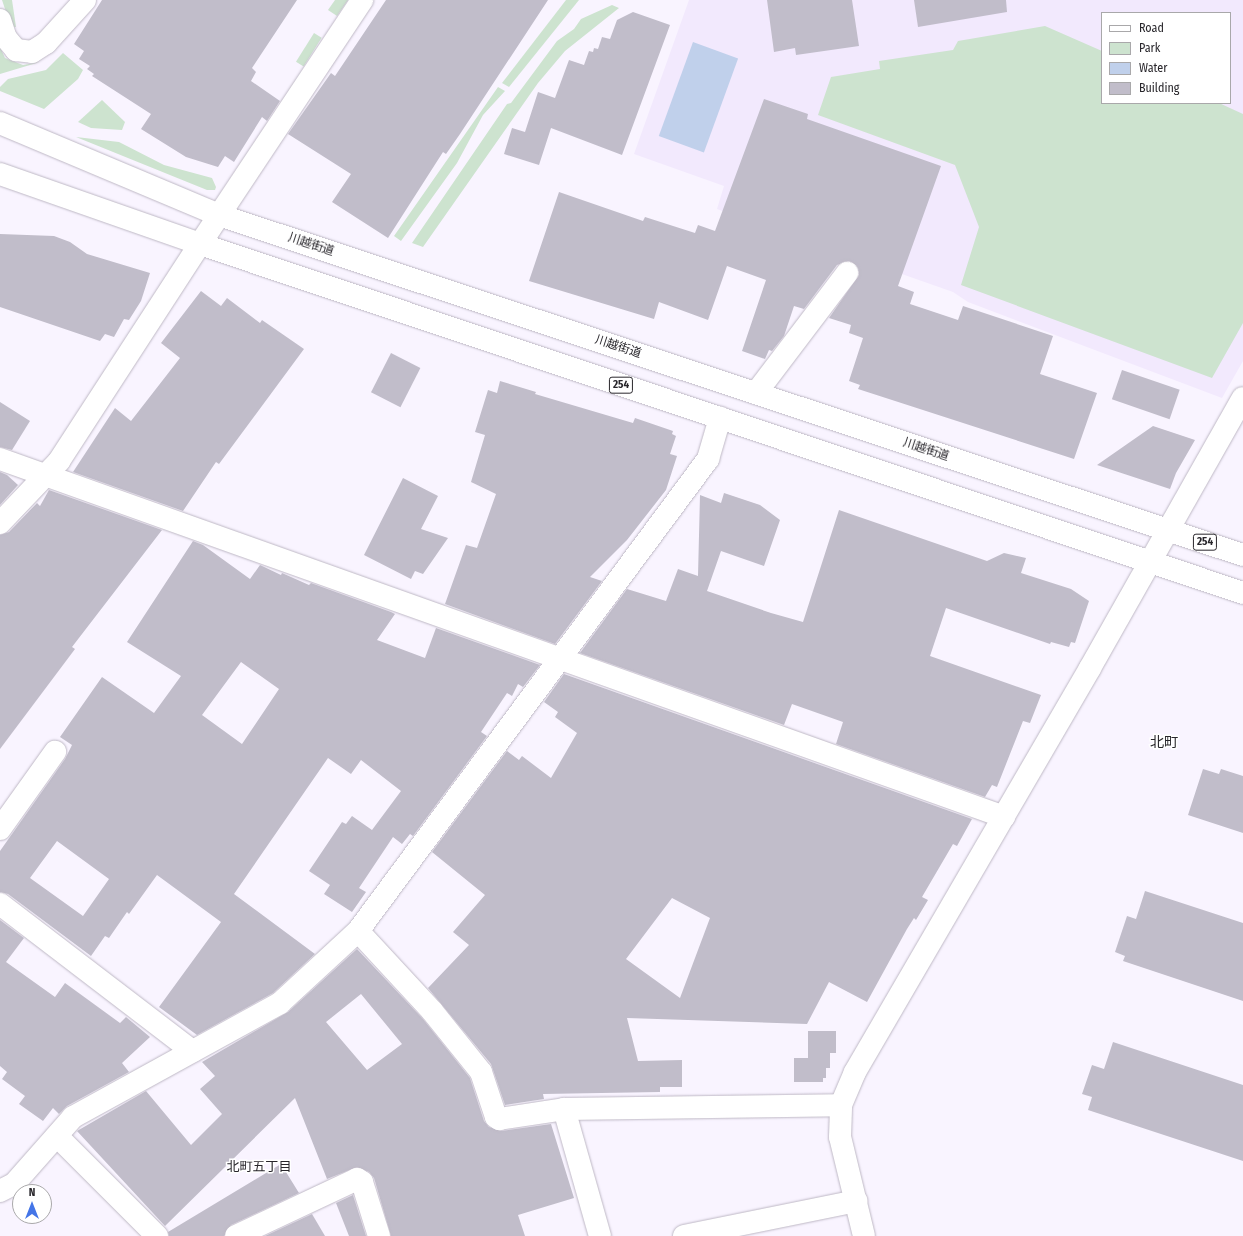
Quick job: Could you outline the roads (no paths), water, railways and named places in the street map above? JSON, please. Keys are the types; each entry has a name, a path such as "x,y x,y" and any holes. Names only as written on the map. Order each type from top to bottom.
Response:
{"main road":[{"path":"0,20 6,38 16,50 32,52 46,43 85,0"},
{"path":"0,523 44,475 60,461 200,244 362,0"},
{"name":"川越街道","path":"0,123 219,215 1243,555"},
{"name":"254","path":"0,174 200,244 1243,593"},
{"path":"756,393 847,273"},
{"path":"864,1236 840,1137 841,1105 855,1072 1004,817 1243,398"},
{"path":"0,1191 14,1184 58,1137 73,1117 280,1003 358,932 708,459 720,418"},
{"path":"0,459 1004,817"},
{"path":"0,829 55,752"},
{"path":"0,904 192,1051"},
{"path":"358,932 432,1011 481,1072 496,1117 502,1119 564,1108 841,1105"},
{"path":"564,1108 600,1236"},
{"path":"58,1137 157,1236"},
{"path":"236,1236 357,1179 362,1182 379,1236"},
{"path":"684,1236 856,1201"}],"water":[{"path":"693,42 738,58 704,152 659,136"}],"district":[{"name":"北町","path":"1164,743"},
{"name":"北町五丁目","path":"259,1167"}]}
